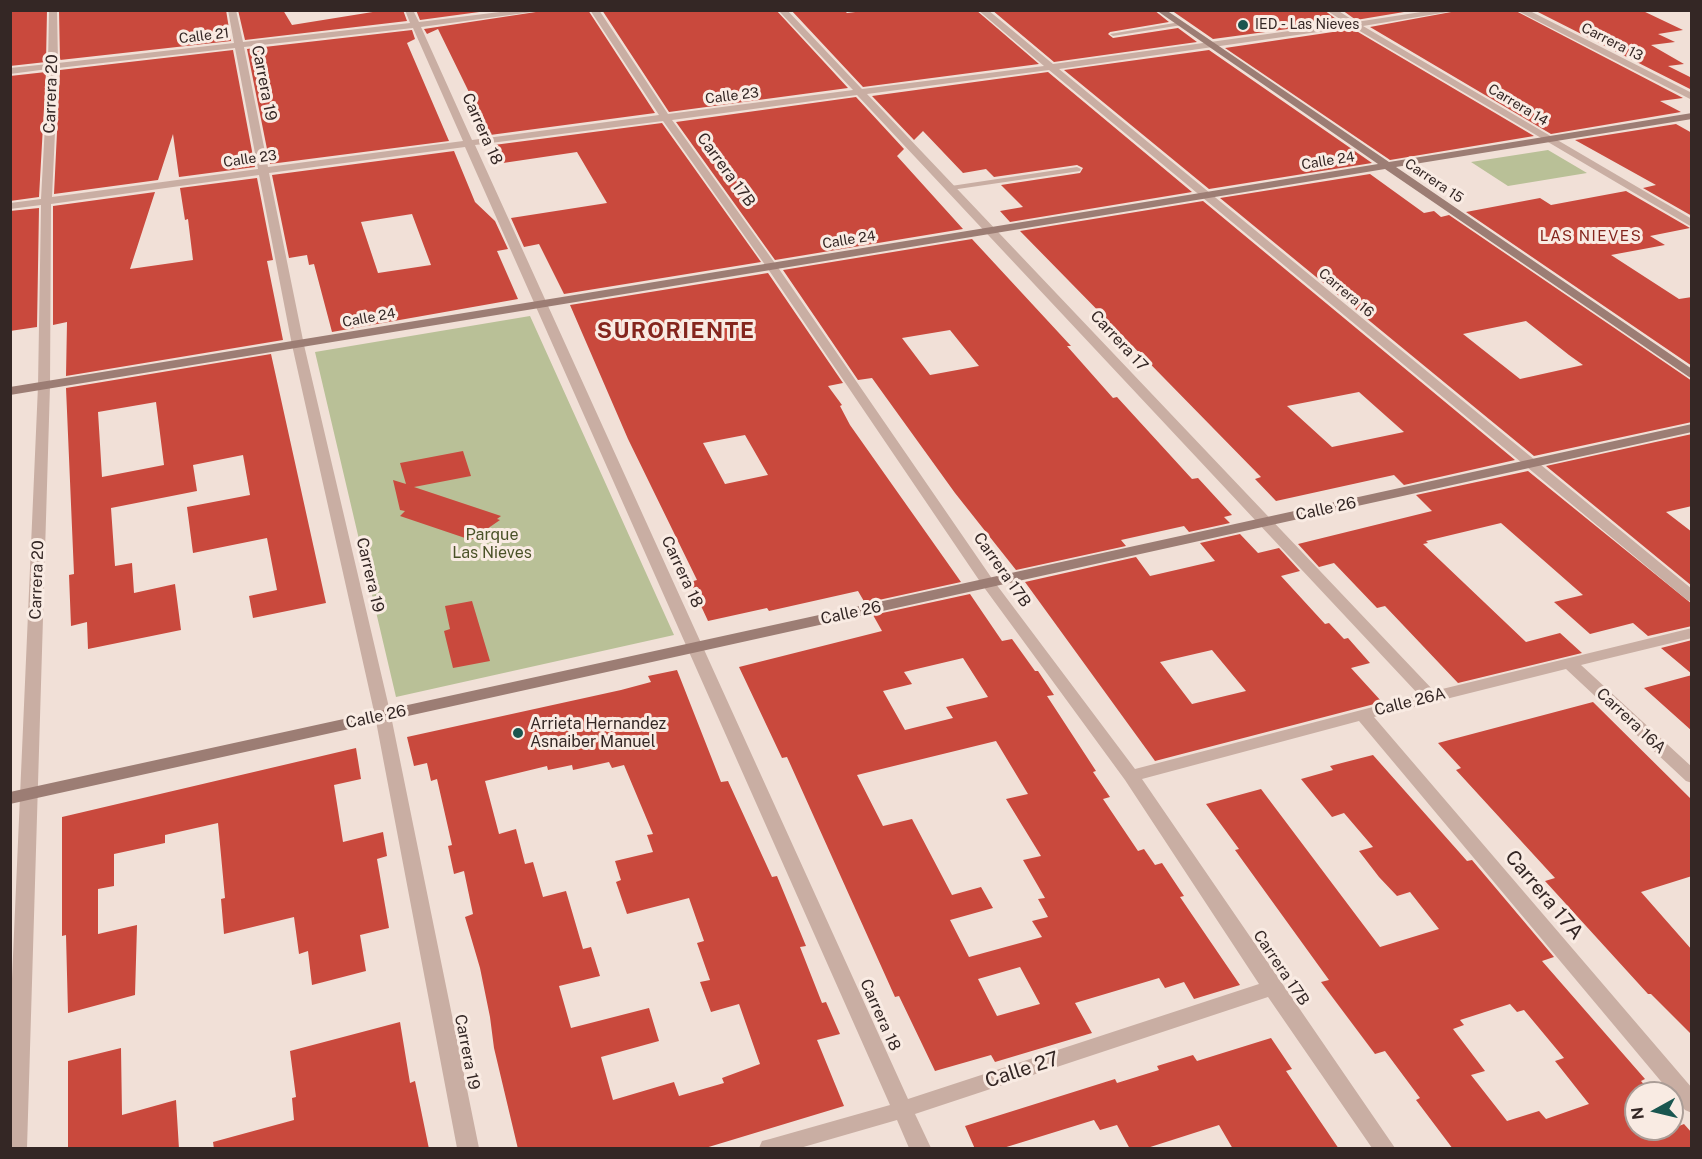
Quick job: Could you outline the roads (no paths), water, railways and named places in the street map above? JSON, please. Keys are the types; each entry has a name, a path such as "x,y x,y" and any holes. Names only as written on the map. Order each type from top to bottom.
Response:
{"street":[{"name":"Carrera 20","path":"16,1149 20,796 44,386 46,202 53,67 53,10"},
{"name":"Carrera 19","path":"231,10 298,345 383,716 468,1149"},
{"name":"Carrera 18","path":"409,10 539,304 697,647 920,1149"},
{"name":"Calle 21","path":"10,71 543,10"},
{"name":"Carrera 17B","path":"594,10 666,118 773,268 988,583 1131,776 1272,988 1384,1149"},
{"name":"Carrera 17","path":"782,10 1431,697"},
{"name":"Carrera 16","path":"982,10 1054,67 1205,195 1692,597"},
{"name":"Carrera 15","path":"1160,10 1692,375"},
{"name":"Carrera 14","path":"1330,10 1692,224"},
{"name":"Calle 23","path":"10,206 469,143 1054,67 1456,10"},
{"name":"Carrera 13","path":"1520,10 1692,97"},
{"name":"Calle 24","path":"10,391 1692,116"},
{"name":"Calle 26","path":"20,796 1692,428"},
{"name":"Calle 26A","path":"1131,776 1362,714 1692,633"},
{"name":"Carrera 16A","path":"1570,664 1692,777"},
{"name":"Carrera 17A","path":"1362,714 1692,1104"},
{"name":"Calle 27","path":"770,1149 902,1110 1272,988"}],"lane":[{"path":"1113,34 1180,24"},
{"path":"951,188 1077,170"}],"place":[{"name":"IED - Las Nieves","path":"1243,25"},
{"name":"Arrieta Hernandez Asnaiber Manuel","path":"518,733"}],"district":[{"name":"LAS NIEVES","path":"1591,236"},
{"name":"SURORIENTE","path":"676,331"}],"park label":[{"name":"Parque Las Nieves","path":"492,544"}]}
